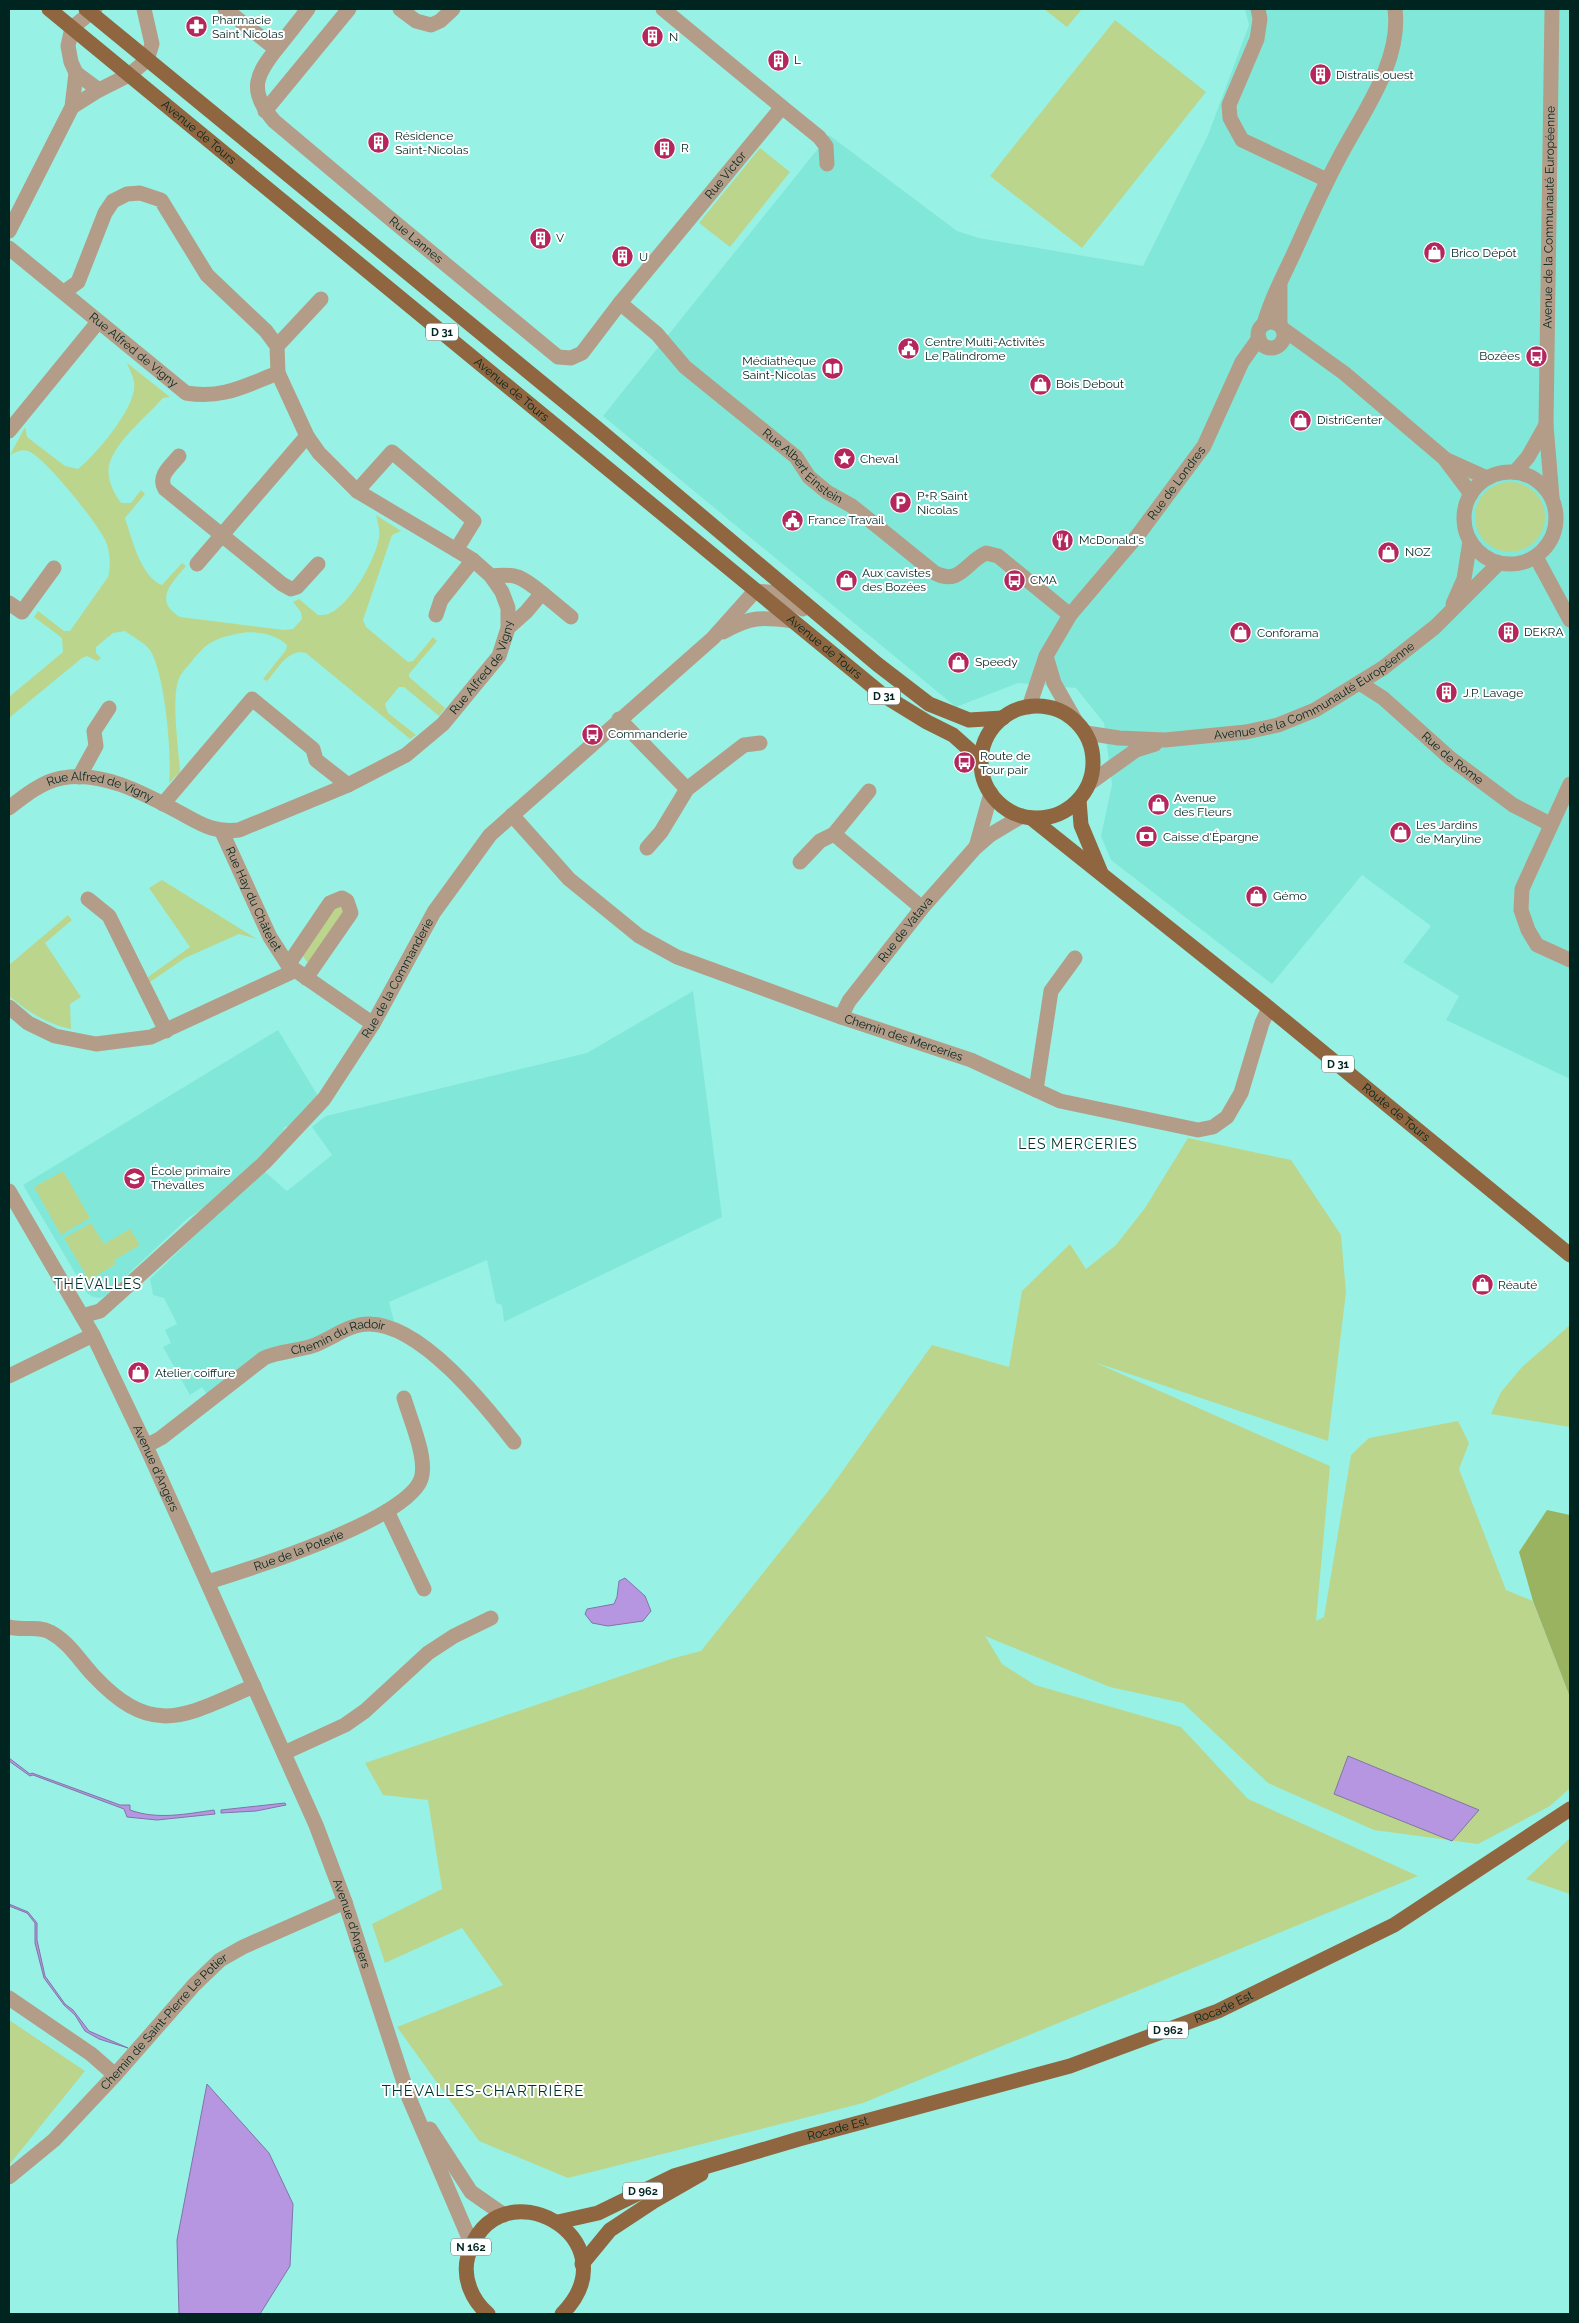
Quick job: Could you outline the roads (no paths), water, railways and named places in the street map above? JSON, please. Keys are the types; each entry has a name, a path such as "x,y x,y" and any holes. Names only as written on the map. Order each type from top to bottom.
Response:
{"main road":[{"name":"Avenue de Tours","path":"49,9 883,695 953,735 981,760"},
{"name":"Avenue de Tours","path":"90,10 147,60 598,429 877,664 929,704 968,720 1003,718"},
{"path":"1029,707 1045,707 1061,711 1075,720 1086,733 1092,749 1094,766 1090,783 1079,800 1059,814 1045,818 1027,817 999,803 990,793 983,777 981,760 988,737 1003,718 1015,711 1029,707"},
{"name":"Route de Tours","path":"1079,800 1081,825 1103,876"},
{"name":"Route de Tours","path":"1027,817 1269,1008 1570,1255"},
{"name":"Rocade Est","path":"558,2222 598,2213 674,2176 728,2159 1070,2066 1218,2011 1394,1925 1570,1810"},
{"name":"Rocade Est","path":"582,2264 610,2230 654,2201 728,2159"},
{"name":"N 162","path":"488,2314 480,2307 471,2293 467,2277 467,2261 472,2245 485,2227 504,2215 518,2212 532,2212 558,2222 575,2241 582,2264 582,2278 578,2292 571,2305 562,2314"}],"street":[{"path":"225,9 276,49"},
{"name":"Rue Lannes","path":"308,9 260,69 257,88 265,111 274,121 380,210 558,357 571,358"},
{"path":"265,111 349,9"},
{"path":"400,9 416,20 431,25 440,21 453,9"},
{"path":"663,9 819,137 826,146 827,164"},
{"path":"1258,9 1260,19 1257,39 1229,105 1230,118 1242,140 1327,180"},
{"path":"1319,355 1269,344 1259,330 1264,324 1271,300 1327,180 1383,75 1393,50 1395,9"},
{"name":"Avenue de la Communauté Européenne","path":"1552,9 1546,425 1552,497"},
{"path":"90,10 72,28 68,46 71,62 76,73 99,90"},
{"path":"72,107 99,90 129,75 147,60 152,44 140,11"},
{"path":"9,231 72,107 76,73"},
{"name":"Rue Victor","path":"571,358 582,354 620,303 782,107"},
{"path":"64,292 78,282 105,213 113,201 127,194 140,193 151,195 161,200 207,275 266,331 277,346 278,373"},
{"name":"Rue Alfred de Vigny","path":"9,248 186,393 206,396 224,394 278,373 318,453 357,490 473,560 491,576 502,592 508,608 508,628 498,656 443,724 406,755 348,785 240,830 222,832 109,781 79,777 62,778 46,784 9,808"},
{"path":"1269,344 1284,338 1281,279"},
{"path":"277,346 321,299"},
{"name":"Rue Albert Einstein","path":"620,303 657,334 685,367 796,457 809,477 827,492 852,506 935,573 944,578 953,578 964,571 977,557 986,553 998,556 1070,615"},
{"path":"10,427 98,322"},
{"path":"1264,324 1273,322 1282,327 1344,373 1444,458 1471,494"},
{"name":"Rue de Londres","path":"1029,707 1046,656 1070,615 1138,535 1204,446 1246,353 1269,344"},
{"name":"Avenue de la Communauté Européenne","path":"1515,472 1528,457 1546,425"},
{"path":"197,564 308,436"},
{"path":"357,490 392,452 474,521 456,550"},
{"path":"179,456 162,478 161,483 165,489 282,584 291,589 297,587 318,564"},
{"path":"1444,458 1487,478"},
{"path":"1515,472 1530,476 1543,485 1552,497 1556,509 1557,522 1554,534 1546,547 1536,557 1511,565 1499,563 1482,555 1470,541 1465,530 1464,517 1466,505 1471,494 1487,478 1500,473 1515,472"},
{"name":"Avenue de la Communauté Européenne","path":"1449,613 1464,579 1470,541"},
{"path":"1536,557 1570,620"},
{"path":"436,615 441,600 473,560"},
{"name":"Avenue de la Communauté Européenne","path":"1086,733 1118,738 1165,740 1246,732 1278,725 1315,710 1361,684 1428,633 1499,563"},
{"path":"9,603 22,612 54,568"},
{"path":"491,576 510,574 524,578 571,617"},
{"path":"755,591 778,593 790,599 877,664"},
{"name":"Rue de la Commanderie","path":"82,1316 100,1311 264,1163 324,1099 373,1024 434,912 490,834 713,638 755,591"},
{"path":"508,628 526,612 542,593"},
{"name":"Rue de la Commanderie","path":"713,638 747,620 769,618 793,621"},
{"path":"1046,656 1054,683 1075,720"},
{"name":"Rue de Rome","path":"1361,684 1383,698 1450,758 1513,805 1550,824"},
{"path":"163,804 252,700 313,749 316,760 348,785"},
{"path":"79,777 96,746 94,731 109,708"},
{"path":"619,719 687,789"},
{"name":"Avenue de la Communauté Européenne","path":"1090,783 1136,750 1165,740"},
{"path":"647,848 661,832 687,789 744,745 760,743"},
{"path":"1570,784 1550,824 1522,889 1522,910 1528,930 1537,945 1570,960"},
{"path":"800,862 820,841 834,834 869,791"},
{"name":"Rue de Vatava","path":"975,848 990,793"},
{"name":"Chemin des Merceries","path":"512,815 569,879 639,936 677,957 841,1017 971,1060 1060,1101 1198,1130 1213,1127 1227,1117 1241,1092 1262,1024 1269,1008"},
{"name":"Rue de Vatava","path":"841,1017 849,1001 922,908 975,848 990,835 1027,817"},
{"name":"Rue Hay du Châtelet","path":"222,832 270,937 296,971 373,1024"},
{"path":"834,834 922,908"},
{"path":"88,899 109,916 166,1031"},
{"path":"1036,1090 1051,991 1075,958"},
{"path":"9,1007 28,1023 55,1036 96,1044 151,1037 296,971"},
{"name":"Avenue d'Angers","path":"9,1191 82,1316 146,1446 316,1825 345,1902 409,2098 472,2245"},
{"name":"Chemin du Radoir","path":"146,1446 161,1438 264,1358 276,1353 312,1346 357,1324 389,1327 429,1352 478,1396 514,1442"},
{"path":"9,1376 92,1335"},
{"name":"Rue de la Poterie","path":"208,1582 294,1554 387,1512 413,1493 422,1479 423,1461 404,1398"},
{"path":"387,1512 424,1589"},
{"path":"284,1754 345,1724 365,1711 428,1653 454,1636 491,1618"},
{"path":"9,1627 48,1630 62,1640 93,1675 114,1694 138,1711 154,1716 176,1716 201,1709 254,1686"},
{"name":"Chemin de Saint-Pierre Le Potier","path":"9,2177 54,2140 115,2075 194,1985 220,1960 243,1947 345,1902"},
{"path":"9,1998 91,2054 115,2075"},
{"name":"Avenue d'Angers","path":"409,2098 471,2192 504,2215"}],"place":[{"name":"Pharmacie Saint Nicolas","path":"196,27"},
{"name":"N","path":"653,37"},
{"name":"L","path":"778,60"},
{"name":"Distralis ouest","path":"1320,75"},
{"name":"Résidence Saint-Nicolas","path":"379,143"},
{"name":"R","path":"665,148"},
{"name":"V","path":"540,238"},
{"name":"Brico Dépôt","path":"1435,253"},
{"name":"U","path":"623,257"},
{"name":"Centre Multi-Activités Le Palindrome","path":"909,349"},
{"name":"Bozées","path":"1536,356"},
{"name":"Médiathèque Saint-Nicolas","path":"832,368"},
{"name":"Bois Debout","path":"1040,384"},
{"name":"DistriCenter","path":"1301,420"},
{"name":"Cheval","path":"844,459"},
{"name":"P+R Saint Nicolas","path":"901,503"},
{"name":"France Travail","path":"792,520"},
{"name":"McDonald's","path":"1063,540"},
{"name":"NOZ","path":"1389,552"},
{"name":"Aux cavistes des Bozées","path":"846,580"},
{"name":"CMA","path":"1014,580"},
{"name":"DEKRA","path":"1508,632"},
{"name":"Conforama","path":"1241,633"},
{"name":"Speedy","path":"959,662"},
{"name":"J.P. Lavage","path":"1447,693"},
{"name":"Commanderie","path":"592,734"},
{"name":"Route de Tour pair","path":"964,763"},
{"name":"Avenue des Fleurs","path":"1158,805"},
{"name":"Les Jardins de Maryline","path":"1400,832"},
{"name":"Caisse d'Épargne","path":"1147,837"},
{"name":"Gémo","path":"1257,896"},
{"name":"École primaire Thévalles","path":"135,1178"},
{"name":"Réauté","path":"1482,1285"},
{"name":"Atelier coiffure","path":"139,1373"}],"district":[{"name":"LES MERCERIES","path":"1078,1144"},
{"name":"THÉVALLES","path":"98,1284"},
{"name":"THÉVALLES-CHARTRIÈRE","path":"483,2091"}]}
